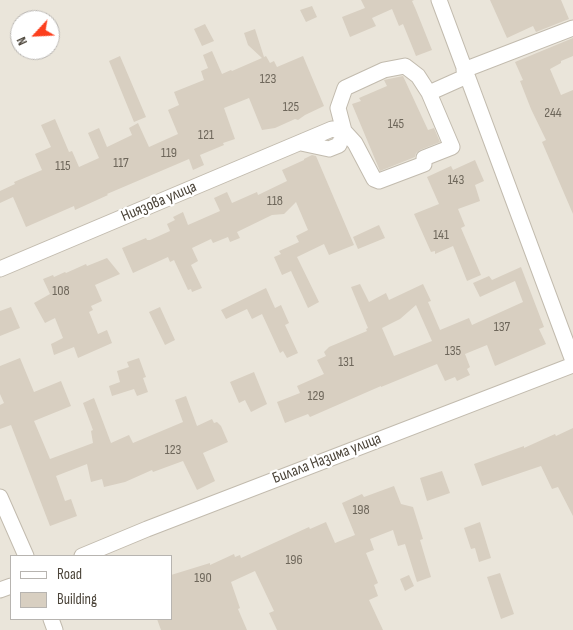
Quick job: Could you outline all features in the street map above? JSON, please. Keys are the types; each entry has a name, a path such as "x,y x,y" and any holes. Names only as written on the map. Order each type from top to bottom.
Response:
{"street":[{"path":"439,0 573,363"},
{"path":"429,92 466,73 573,28"},
{"path":"405,66 418,76 429,92 452,148 424,158 424,164 379,181 374,179 355,143 344,131 338,108 345,88 384,70 405,66"},
{"name":"Ниязова улица","path":"0,269 332,129 344,131"},
{"path":"301,143 329,149 339,145 344,131"},
{"name":"Билала Назима улица","path":"84,555 174,518 573,363"},
{"path":"0,497 26,555"}],"shaded area":[{"path":"0,0 573,0 573,630 0,630"}],"building":[{"path":"361,0 414,0 412,1 432,50 416,56 403,24 399,26 392,9 372,18 376,26 350,37 342,17 365,8"},
{"path":"490,0 561,0 569,19 536,32 533,26 507,38"},
{"path":"312,6 317,17 306,22 300,10"},
{"path":"205,24 214,41 202,46 194,29"},
{"path":"255,29 264,57 266,56 270,63 274,61 277,67 303,56 324,106 298,120 295,119 275,128 262,130 249,98 224,108 235,139 200,155 204,165 193,170 189,159 107,194 75,210 74,206 26,227 13,197 0,203 0,191 15,184 14,182 42,170 35,154 51,147 41,125 55,119 69,152 72,151 79,167 99,158 88,133 99,128 107,147 132,135 129,128 138,123 149,147 178,134 168,110 179,105 174,92 204,80 201,71 208,68 203,55 212,51 222,74 262,58 248,45 244,33"},
{"path":"573,38 573,56 561,61 561,63 550,69 561,95 573,90 573,214 542,142 546,140 531,109 520,81 523,80 515,62"},
{"path":"120,56 146,117 134,122 109,61"},
{"path":"403,76 428,130 434,128 440,142 420,150 416,153 415,157 380,171 352,104 361,101 359,98 387,86 384,80"},
{"path":"312,155 316,156 354,245 329,255 324,244 297,257 319,302 308,308 291,271 282,275 274,257 281,254 279,251 299,242 296,236 308,230 296,202 284,214 272,215 237,232 240,238 230,242 228,237 213,243 211,239 192,248 198,261 191,265 202,288 192,292 191,289 188,290 174,260 170,262 168,257 133,273 122,248 146,238 150,240 170,231 167,224 175,220 173,217 183,212 188,225 220,211 214,198 227,192 232,203 257,192 258,195 287,181 282,170"},
{"path":"475,160 484,181 475,185 480,201 458,209 465,226 461,228 481,275 467,281 453,246 435,254 435,251 431,252 414,214 439,204 427,177 451,166 453,170"},
{"path":"379,225 385,238 358,249 353,237"},
{"path":"107,258 120,274 95,285 102,301 91,306 93,310 89,312 98,334 107,330 112,343 78,358 74,347 54,355 51,344 63,338 55,318 45,323 34,303 50,294 43,279 53,275 54,277"},
{"path":"521,267 544,327 539,329 546,344 495,366 487,345 465,354 470,367 467,369 470,375 457,381 455,377 445,381 437,364 310,417 308,414 285,423 277,402 300,393 297,386 324,374 317,360 326,356 324,352 329,347 367,331 366,329 368,328 351,287 360,284 369,302 386,293 389,300 423,284 431,301 428,302 440,330 469,318 472,325 523,302 515,281 480,297 473,283 489,276 492,280","holes":["416,305 432,341 394,356 382,328 400,319"]},
{"path":"266,288 275,308 281,305 289,323 285,325 298,353 287,358 283,351 280,353 262,314 252,319 247,309 226,319 221,310"},
{"path":"11,307 20,328 0,336 0,311"},
{"path":"160,307 175,340 165,345 149,312"},
{"path":"20,358 34,392 61,381 71,406 34,421 50,459 93,443 91,431 93,430 83,403 94,398 111,443 129,435 133,443 183,422 175,400 186,396 197,426 212,419 214,423 217,422 221,426 228,442 203,453 215,481 197,490 183,461 153,472 152,470 125,482 104,487 102,479 91,482 87,464 56,476 65,501 71,499 77,516 50,526 11,425 0,429 0,405 4,403 0,394 0,366"},
{"path":"139,358 146,377 143,378 148,392 137,396 134,389 112,396 109,386 120,382 117,371 129,367 127,362"},
{"path":"254,372 267,404 251,412 245,400 239,403 230,382"},
{"path":"573,428 573,516 558,487 552,489 541,466 482,486 474,464 524,446 524,448"},
{"path":"442,471 450,493 427,501 420,478"},
{"path":"394,486 401,504 413,507 423,539 420,540 431,577 417,582 405,544 398,546 393,530 370,539 374,550 366,553 378,583 374,585 378,596 369,600 383,630 277,630 269,613 274,611 255,571 231,582 240,608 238,609 247,630 161,630 157,620 172,620 172,575 210,563 210,565 234,554 235,557 240,555 241,558 309,527 310,529 326,522 335,543 355,535 342,503 362,494 364,497"},
{"path":"480,522 491,558 479,562 475,548 471,549 464,528"},
{"path":"500,573 514,614 501,619 487,577"},
{"path":"409,575 414,586 405,591 400,579"}]}
